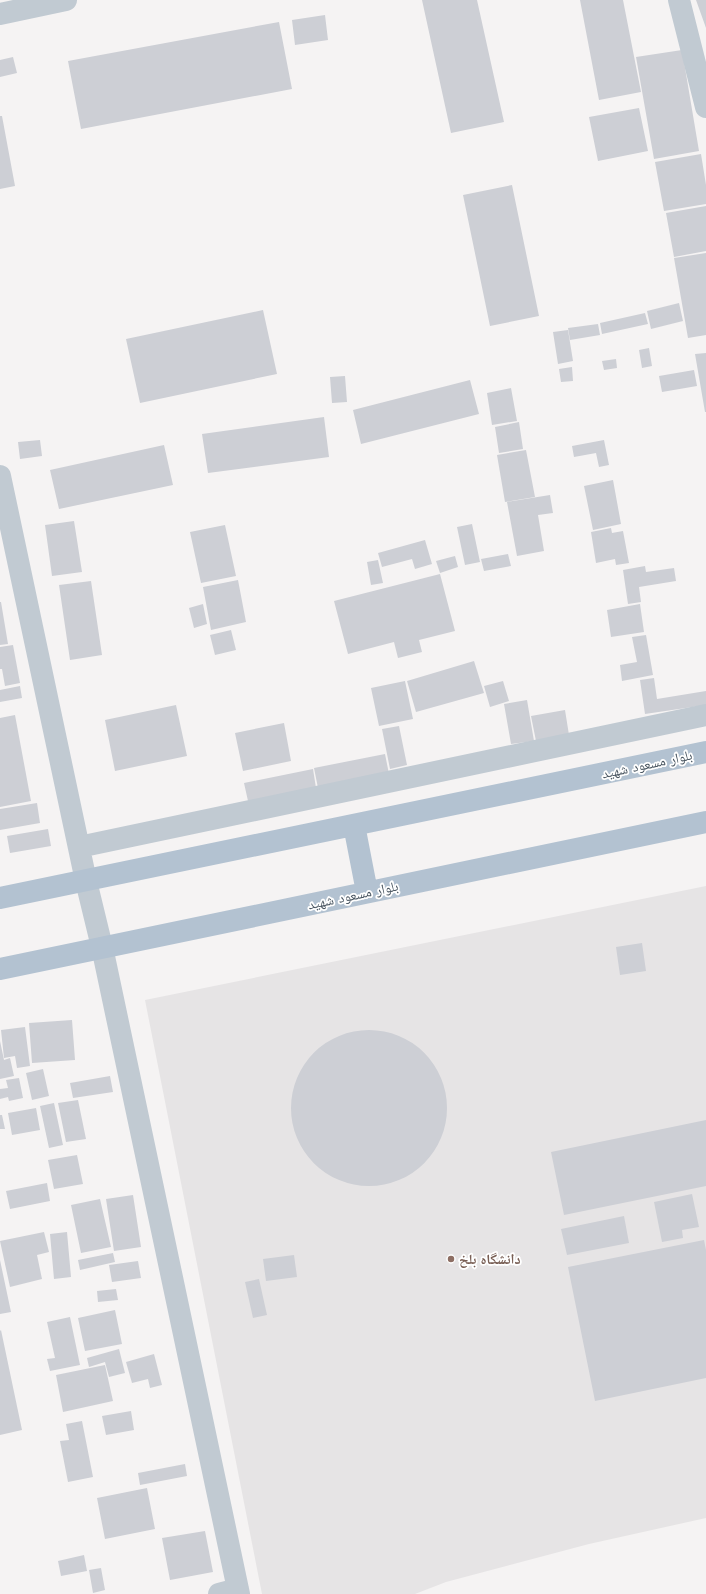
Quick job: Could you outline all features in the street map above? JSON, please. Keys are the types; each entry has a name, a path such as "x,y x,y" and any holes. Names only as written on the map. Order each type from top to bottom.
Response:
{"main road":[{"name":"بلوار مسعود شهید","path":"0,898 706,752"},
{"name":"بلوار مسعود شهید","path":"0,969 706,822"},
{"path":"354,825 366,892"}],"street":[{"path":"0,14 66,0"},
{"path":"679,0 706,107"},
{"path":"0,476 86,881 102,947 232,1592"},
{"path":"79,847 706,715"}],"shaded area":[{"name":"دانشگاه بلخ","path":"706,886 706,1518 589,1544 446,1582 415,1594 262,1594 145,1000"}],"building":[{"path":"422,0 477,0 504,122 451,133"},
{"path":"580,0 623,0 641,92 599,100"},
{"path":"696,0 706,0 706,28"},
{"path":"325,15 328,40 295,45 292,20"},
{"path":"279,22 292,89 81,129 68,61"},
{"path":"682,50 699,151 654,159 636,57"},
{"path":"13,57 17,73 0,77 0,60"},
{"path":"639,108 648,151 598,161 589,117"},
{"path":"0,116 2,116 15,186 0,189"},
{"path":"701,154 706,185 706,204 664,211 655,162"},
{"path":"512,185 539,316 490,326 463,195"},
{"path":"706,206 706,251 674,257 666,213"},
{"path":"706,253 706,335 688,338 674,258"},
{"path":"679,303 683,321 651,329 647,311"},
{"path":"263,310 277,374 140,403 126,339"},
{"path":"645,313 648,324 602,334 600,323"},
{"path":"598,324 600,335 570,340 568,328"},
{"path":"568,330 573,361 558,364 553,332"},
{"path":"649,348 652,366 642,368 639,350"},
{"path":"706,353 706,412 705,412 695,354"},
{"path":"616,359 617,368 604,370 602,361"},
{"path":"572,367 573,381 561,382 559,369"},
{"path":"694,370 697,386 662,392 659,376"},
{"path":"345,376 347,402 332,403 330,377"},
{"path":"470,380 479,414 361,444 353,410"},
{"path":"511,388 517,421 492,425 487,393"},
{"path":"324,417 329,457 208,473 202,434"},
{"path":"519,422 523,449 499,453 495,427"},
{"path":"40,440 42,456 20,459 18,442"},
{"path":"604,440 609,465 599,467 596,453 574,457 572,446"},
{"path":"164,445 173,485 59,509 50,470"},
{"path":"526,450 535,497 505,502 497,455"},
{"path":"613,480 621,524 593,530 584,486"},
{"path":"550,495 553,513 538,515 544,551 517,556 507,502"},
{"path":"74,521 82,572 52,576 45,525"},
{"path":"472,524 480,562 465,565 457,527"},
{"path":"225,525 236,576 201,583 190,532"},
{"path":"611,528 612,533 623,531 629,563 616,565 615,559 596,563 591,532"},
{"path":"425,540 432,564 415,569 412,559 382,567 378,553"},
{"path":"508,554 511,566 484,571 481,559"},
{"path":"455,556 458,567 440,573 436,561"},
{"path":"378,560 383,583 371,585 367,562"},
{"path":"645,566 646,572 674,568 676,581 639,587 641,602 628,604 623,570"},
{"path":"440,574 455,631 419,640 422,652 398,658 394,642 348,654 334,601"},
{"path":"238,580 246,622 211,630 203,587"},
{"path":"91,581 102,655 70,660 59,585"},
{"path":"0,602 8,644 0,645"},
{"path":"203,604 207,624 194,628 189,608"},
{"path":"640,604 644,632 611,637 607,610"},
{"path":"231,630 236,650 215,655 210,635"},
{"path":"646,635 653,675 622,681 620,665 637,662 632,637"},
{"path":"13,645 20,683 5,686 2,669 0,669 0,647"},
{"path":"474,661 484,693 416,712 407,681"},
{"path":"654,678 657,699 706,691 706,705 645,714 640,680"},
{"path":"405,681 413,719 379,726 371,688"},
{"path":"503,681 509,701 490,707 484,686"},
{"path":"20,686 22,698 0,702 0,690"},
{"path":"527,700 534,741 511,744 504,704"},
{"path":"176,705 187,756 115,771 105,720"},
{"path":"565,710 569,735 536,741 531,716"},
{"path":"15,715 31,801 0,807 0,718"},
{"path":"284,723 291,761 243,771 235,733"},
{"path":"399,726 407,765 390,769 382,729"},
{"path":"385,754 389,774 318,788 314,768"},
{"path":"313,769 316,788 248,801 244,783"},
{"path":"37,803 40,823 0,830 0,809"},
{"path":"48,829 51,846 10,853 7,836"},
{"path":"642,943 646,971 620,975 616,947"},
{"path":"72,1020 75,1060 32,1063 29,1023"},
{"path":"25,1027 30,1066 17,1068 15,1056 4,1058 1,1030"},
{"path":"369,1030 399,1036 412,1043 424,1053 434,1065 441,1078 447,1108 441,1138 434,1151 424,1163 412,1173 399,1180 369,1186 339,1180 326,1173 314,1163 304,1151 297,1138 291,1108 297,1078 304,1065 314,1053 326,1043 339,1036"},
{"path":"0,1041 4,1060 10,1058 14,1076 0,1079"},
{"path":"43,1069 49,1096 32,1100 26,1073"},
{"path":"110,1076 113,1092 73,1098 70,1083"},
{"path":"19,1078 23,1098 9,1101 8,1097 0,1099 0,1089 8,1088 6,1080"},
{"path":"78,1100 86,1139 66,1142 58,1103"},
{"path":"54,1103 63,1145 49,1148 40,1106"},
{"path":"36,1108 40,1130 12,1135 8,1113"},
{"path":"0,1115 2,1115 5,1129 0,1129"},
{"path":"706,1120 706,1186 564,1215 551,1152"},
{"path":"77,1155 83,1184 54,1189 48,1160"},
{"path":"47,1183 50,1201 10,1209 6,1191"},
{"path":"692,1194 699,1227 682,1230 683,1238 662,1242 654,1202"},
{"path":"133,1195 141,1247 114,1251 106,1199"},
{"path":"100,1199 111,1247 81,1253 71,1205"},
{"path":"624,1216 629,1243 567,1255 561,1229"},
{"path":"44,1232 49,1252 37,1255 42,1279 10,1287 0,1241"},
{"path":"67,1232 71,1277 54,1279 50,1234"},
{"path":"704,1240 706,1250 706,1378 595,1401 568,1267"},
{"path":"113,1253 115,1262 80,1270 78,1260"},
{"path":"294,1255 297,1277 266,1281 263,1259"},
{"path":"0,1260 11,1312 0,1314"},
{"path":"138,1261 141,1278 112,1282 109,1265"},
{"path":"259,1279 267,1315 253,1318 245,1282"},
{"path":"116,1289 118,1300 98,1302 97,1291"},
{"path":"115,1310 122,1344 85,1351 78,1318"},
{"path":"70,1317 80,1365 50,1371 47,1359 55,1358 47,1322"},
{"path":"1,1330 22,1430 0,1435 0,1331"},
{"path":"119,1349 125,1373 109,1377 105,1362 89,1367 87,1358"},
{"path":"154,1354 162,1385 150,1388 148,1379 132,1383 126,1362"},
{"path":"105,1365 113,1401 63,1412 56,1375"},
{"path":"131,1411 134,1430 106,1435 102,1416"},
{"path":"82,1421 93,1477 68,1482 60,1441 69,1440 66,1424"},
{"path":"185,1464 187,1476 140,1485 138,1473"},
{"path":"147,1488 155,1529 105,1539 97,1498"},
{"path":"205,1531 213,1572 170,1580 162,1538"},
{"path":"84,1555 87,1571 61,1576 58,1561"},
{"path":"101,1568 105,1590 93,1593 89,1570"}],"place":[{"name":"دانشگاه بلخ","path":"451,1259"}]}
